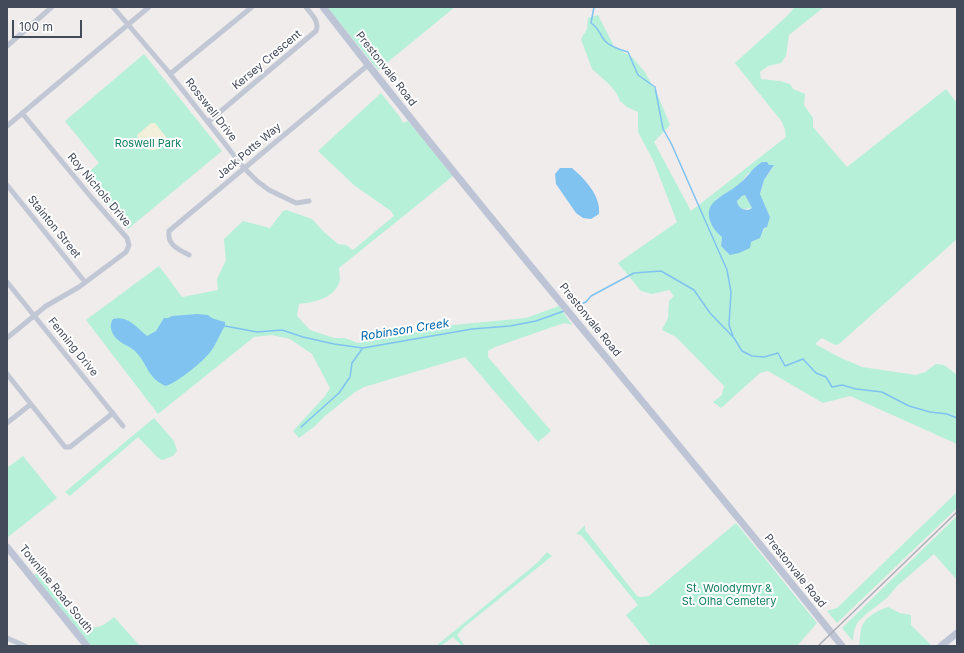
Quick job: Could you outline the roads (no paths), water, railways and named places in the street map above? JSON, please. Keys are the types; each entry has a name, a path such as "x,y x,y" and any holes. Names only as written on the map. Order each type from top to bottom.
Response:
{"street":[{"path":"7,46 52,7"},
{"name":"Rosswell Drive","path":"113,7 170,74 244,168 269,190 296,202 309,201"},
{"path":"7,126 149,7"},
{"path":"170,74 252,7"},
{"name":"Kersey Crescent","path":"208,122 316,31 318,25 306,7"},
{"name":"Prestonvale Road","path":"323,7 368,66 842,646"},
{"name":"Jack Potts Way","path":"189,255 176,248 171,243 168,237 169,231 368,66"},
{"name":"Roy Nichols Drive","path":"7,338 46,306 86,282 126,252 129,248 129,243 122,233 90,197 22,113"},
{"name":"Stainton Street","path":"7,185 86,282"},
{"name":"Fenning Drive","path":"7,282 123,426"},
{"path":"7,374 64,447 70,447 113,413"},
{"path":"7,423 31,404"},
{"name":"Townline Road South","path":"7,546 87,646"},
{"path":"941,646 957,633"},
{"path":"7,638 25,646"}],"water":[{"path":"762,162 767,162 769,165 774,165 764,180 760,194 770,217 767,227 764,228 760,238 751,242 750,248 730,255 721,246 722,237 714,229 710,219 709,209 716,200 739,184","holes":["745,195 752,208 748,210 742,209 738,205 737,201"]},
{"path":"560,168 572,168 582,177 595,194 599,207 599,214 591,219 583,218 576,213 556,184 555,174"},
{"path":"197,314 208,315 225,322 225,326 208,355 184,376 166,386 151,375 135,351 120,342 113,334 111,328 113,319 123,319 132,323 147,336 156,331 164,318"}],"waterway":[{"path":"594,7 591,23 596,27 607,43 628,52 638,75 655,87 663,129 671,143 727,270 731,292 729,325 733,336"},
{"name":"Robinson Creek","path":"573,307 586,302 591,296 634,273 661,271 694,290 710,313 734,338 742,351 752,356 764,357 778,353 785,366 803,359 816,373 826,377 832,387 842,385 856,389 882,392 909,406 930,412 947,414 957,418"},
{"name":"Robinson Creek","path":"225,326 257,332 282,330 303,337 334,344 363,348 472,329 510,326 536,321 564,311"},
{"path":"301,427 339,393 350,377 352,363 362,349"}],"railway":[{"path":"818,646 957,512"}],"park label":[{"name":"Roswell Park","path":"148,144"},
{"name":"St. Wolodymyr & St. Olha Cemetery","path":"729,595"}]}
